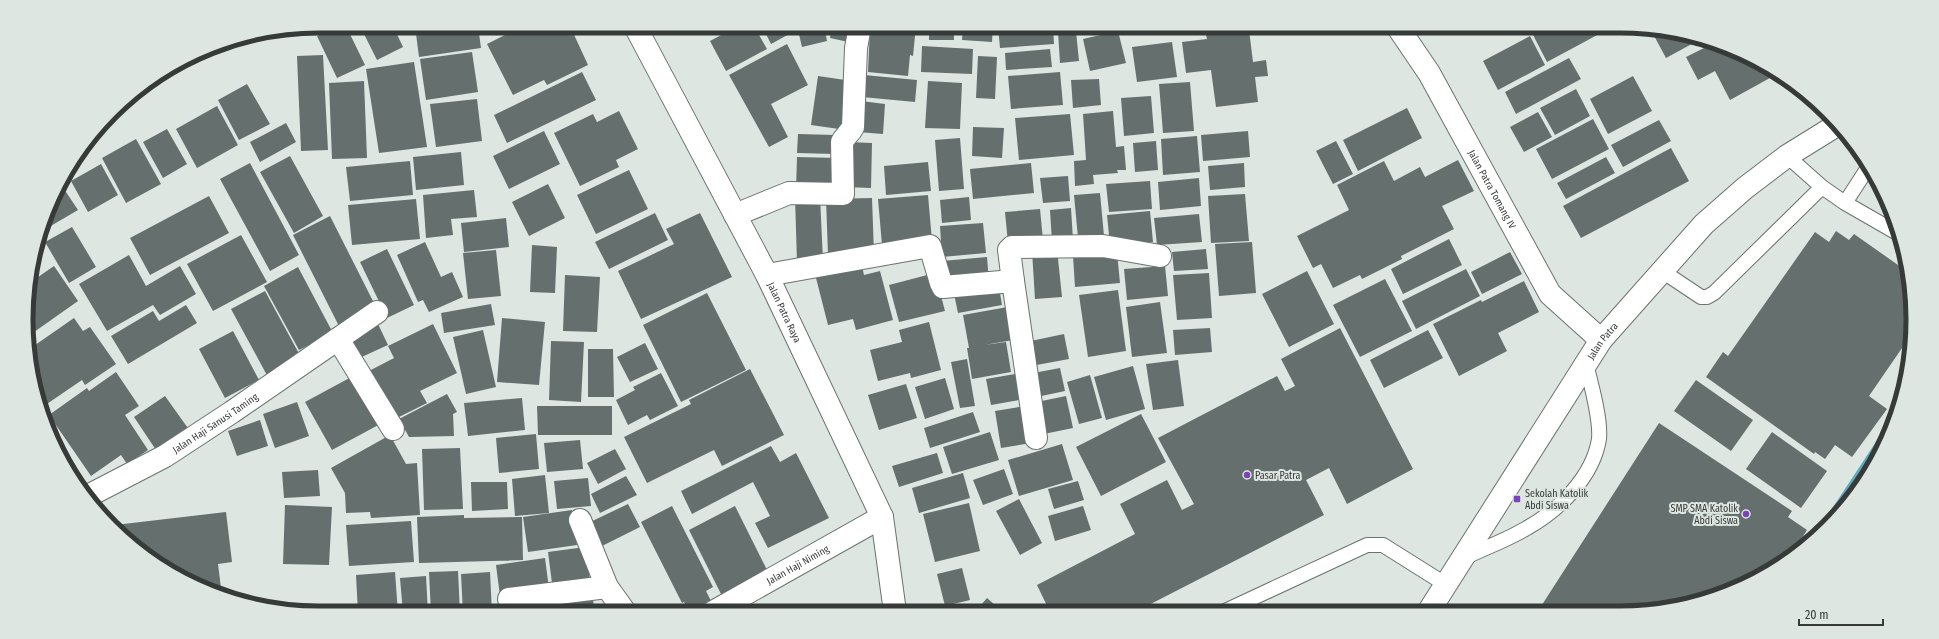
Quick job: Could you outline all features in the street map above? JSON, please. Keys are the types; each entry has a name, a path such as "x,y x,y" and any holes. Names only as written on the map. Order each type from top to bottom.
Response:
{"street":[{"name":"Jalan Patra Raya","path":"639,33 767,275 876,521 894,606"},
{"path":"735,215 789,194 843,194 842,142 845,136 850,134 853,127 856,48 859,33"},
{"name":"Jalan Patra Tomang IV","path":"1401,33 1429,73 1550,294 1601,340"},
{"name":"Jalan Patra","path":"1432,606 1601,340 1704,224 1745,188 1787,156 1832,128"},
{"path":"767,275 930,246 943,286 1013,281"},
{"path":"1036,438 1009,250 1012,247 1103,246 1160,256"},
{"name":"Jalan Haji Sanusi Taming","path":"92,494 165,456 232,412 377,312"},
{"path":"338,339 393,429"},
{"path":"580,520 607,586 621,606"},
{"name":"Jalan Haji Niming","path":"724,606 876,521"},
{"path":"509,599 607,586"}],"lane":[{"path":"1787,156 1822,188 1892,230"},
{"path":"1845,203 1865,172"},
{"path":"1662,272 1701,297 1707,297 1714,293 1822,188"},
{"path":"1461,559 1527,528 1564,500 1588,471 1599,438 1595,400 1586,364"},
{"path":"1236,606 1367,545 1383,546 1445,584"}],"water":[{"path":"1883,431 1868,463 1858,479 1826,518"}],"building":[{"path":"324,33 349,33 365,65 337,78 317,36"},
{"path":"364,33 396,33 403,47 377,60"},
{"path":"416,33 479,33 481,48 419,57"},
{"path":"509,33 573,33 588,65 547,85 544,80 513,95 487,44"},
{"path":"725,33 758,33 767,49 726,71 710,41"},
{"path":"766,33 791,33 771,44"},
{"path":"799,33 825,33 827,41 802,47"},
{"path":"831,33 855,33 853,43 830,38"},
{"path":"870,33 915,33 913,56 910,55 908,76 868,72"},
{"path":"929,33 954,33 954,40 929,40"},
{"path":"962,33 993,33 992,42 962,40"},
{"path":"999,33 1053,33 1054,44 1000,48"},
{"path":"1058,33 1076,33 1079,61 1060,63"},
{"path":"1109,33 1118,33 1126,63 1090,71 1083,39"},
{"path":"1223,33 1249,33 1253,62 1266,60 1268,76 1255,77 1258,102 1216,107 1211,70 1186,73 1182,42 1207,39 1206,35"},
{"path":"1532,33 1601,33 1547,62"},
{"path":"1654,35 1694,43 1666,58"},
{"path":"1530,36 1545,65 1498,90 1483,61"},
{"path":"1172,42 1177,77 1137,82 1132,47"},
{"path":"787,44 808,85 771,104 788,137 769,147 729,75"},
{"path":"922,46 973,49 972,74 921,72"},
{"path":"1706,47 1729,55 1772,77 1730,100 1715,71 1698,80 1686,57"},
{"path":"1050,49 1052,67 1006,70 1005,53"},
{"path":"472,52 478,92 426,100 420,59"},
{"path":"323,55 328,150 301,151 297,56"},
{"path":"978,56 997,57 995,99 976,98"},
{"path":"1569,58 1581,79 1516,114 1505,92"},
{"path":"414,62 427,147 379,153 366,69"},
{"path":"582,72 596,100 507,143 494,115"},
{"path":"1060,72 1063,105 1011,109 1008,76"},
{"path":"864,75 917,80 915,102 862,97"},
{"path":"818,76 852,81 846,130 811,125"},
{"path":"1633,76 1652,111 1608,134 1590,99"},
{"path":"1099,79 1101,105 1073,108 1071,80"},
{"path":"364,81 367,158 332,159 329,83"},
{"path":"928,81 962,83 960,129 925,128"},
{"path":"1190,82 1194,131 1163,133 1159,84"},
{"path":"247,84 270,124 239,140 218,100"},
{"path":"1576,89 1590,116 1555,135 1540,108"},
{"path":"1151,96 1154,133 1124,136 1121,98"},
{"path":"477,99 482,141 436,147 430,104"},
{"path":"861,101 885,104 883,134 858,132"},
{"path":"217,106 238,145 197,168 176,129"},
{"path":"1407,108 1422,138 1358,171 1343,140"},
{"path":"619,111 638,149 616,160 619,167 580,186 554,133 593,114 597,122"},
{"path":"1113,111 1116,147 1124,146 1126,170 1117,170 1118,173 1093,175 1094,184 1075,186 1074,161 1086,160 1083,114"},
{"path":"1538,112 1552,137 1524,152 1510,127"},
{"path":"1070,114 1074,155 1019,160 1015,118"},
{"path":"1593,119 1609,149 1552,179 1536,149"},
{"path":"1659,120 1671,141 1623,167 1611,145"},
{"path":"286,123 296,142 260,162 250,142"},
{"path":"973,127 1004,128 1002,158 972,156"},
{"path":"167,129 187,164 163,178 143,142"},
{"path":"544,131 560,164 509,189 493,156"},
{"path":"1248,131 1250,157 1203,161 1201,135"},
{"path":"798,134 835,135 835,154 797,153"},
{"path":"1197,136 1200,172 1163,175 1161,139"},
{"path":"960,138 964,189 939,191 935,140"},
{"path":"136,139 161,184 126,203 102,158"},
{"path":"1156,141 1158,170 1135,172 1133,143"},
{"path":"1336,141 1353,174 1333,184 1316,151"},
{"path":"847,142 872,143 871,188 846,187"},
{"path":"1671,148 1689,181 1581,238 1563,206"},
{"path":"461,152 464,185 416,190 413,157"},
{"path":"290,156 323,216 294,233 260,172"},
{"path":"797,157 837,158 837,192 796,191"},
{"path":"1606,157 1615,173 1566,199 1557,183"},
{"path":"1458,160 1474,191 1442,206 1454,229 1401,256 1402,259 1362,279 1360,275 1333,288 1321,264 1313,268 1297,236 1349,210 1337,185 1384,161 1394,181 1420,167 1425,177"},
{"path":"410,161 413,195 350,201 346,167"},
{"path":"928,162 931,191 886,195 884,166"},
{"path":"250,163 299,255 270,271 220,179"},
{"path":"1031,163 1034,193 973,199 970,169"},
{"path":"1244,163 1245,187 1210,190 1208,166"},
{"path":"101,164 118,195 88,212 71,181"},
{"path":"629,170 648,209 596,234 577,195"},
{"path":"1068,176 1070,201 1043,203 1040,178"},
{"path":"1199,178 1201,206 1160,210 1158,182"},
{"path":"1150,181 1152,209 1109,212 1106,184"},
{"path":"548,184 565,218 529,236 512,202"},
{"path":"65,190 78,210 49,227 55,210"},
{"path":"474,190 477,217 451,219 453,235 426,238 423,195"},
{"path":"1100,193 1104,236 1078,238 1074,195"},
{"path":"1245,194 1249,241 1211,243 1208,196"},
{"path":"928,195 932,241 882,245 878,199"},
{"path":"209,196 229,233 150,275 130,238"},
{"path":"820,196 823,261 797,262 795,197"},
{"path":"969,197 971,220 942,223 940,200"},
{"path":"872,198 874,254 828,255 826,199"},
{"path":"416,199 420,239 352,245 348,205"},
{"path":"1071,208 1073,240 1052,242 1050,210"},
{"path":"1040,209 1043,240 1008,243 1005,212"},
{"path":"1150,211 1153,242 1110,245 1107,215"},
{"path":"655,213 668,240 609,269 595,242"},
{"path":"700,213 732,277 641,319 618,271 674,244 666,229"},
{"path":"1199,214 1202,242 1157,245 1154,218"},
{"path":"330,216 378,311 341,330 293,235"},
{"path":"506,218 509,247 464,252 461,223"},
{"path":"983,223 986,253 942,257 940,226"},
{"path":"72,227 96,267 69,283 45,242"},
{"path":"1836,231 1849,240 1854,234 1901,267 1904,282 1906,320 1905,344 1869,396 1887,409 1852,457 1835,445 1825,459 1815,452 1814,454 1706,377 1723,352 1728,356 1815,232 1829,242"},
{"path":"241,235 267,282 213,311 187,264"},
{"path":"1449,239 1462,265 1403,294 1391,269"},
{"path":"425,242 441,277 452,272 463,297 429,312 423,300 418,302 397,255"},
{"path":"1252,242 1256,293 1219,296 1215,244"},
{"path":"532,245 557,247 555,293 530,292"},
{"path":"387,249 414,305 387,318 360,262"},
{"path":"1057,249 1062,297 1035,299 1032,251"},
{"path":"1206,249 1208,269 1174,271 1172,252"},
{"path":"496,250 501,296 468,299 463,253"},
{"path":"1117,252 1120,283 1075,287 1073,256"},
{"path":"1510,252 1522,274 1482,294 1471,272"},
{"path":"129,255 146,286 180,266 196,294 160,315 153,305 107,331 79,284"},
{"path":"987,257 989,282 944,286 942,261"},
{"path":"54,266 78,301 34,332 33,320 36,279"},
{"path":"862,266 864,275 880,271 893,320 856,330 853,319 828,325 816,278"},
{"path":"1165,266 1168,296 1127,300 1124,269"},
{"path":"298,267 333,333 299,350 264,286"},
{"path":"1466,269 1480,296 1416,329 1402,301"},
{"path":"1307,271 1334,324 1289,347 1262,294"},
{"path":"935,273 945,311 899,322 889,285"},
{"path":"1209,273 1212,318 1177,320 1173,275"},
{"path":"565,275 600,277 597,332 563,331"},
{"path":"1385,279 1412,331 1360,357 1333,305"},
{"path":"1524,281 1539,312 1498,333 1507,351 1459,376 1433,324"},
{"path":"999,287 1002,305 958,313 954,294"},
{"path":"1118,290 1126,351 1088,357 1079,295"},
{"path":"265,291 303,361 269,379 231,309"},
{"path":"707,293 746,370 681,402 643,325"},
{"path":"1160,302 1167,353 1132,357 1126,307"},
{"path":"491,304 495,325 444,333 441,313"},
{"path":"186,305 197,323 128,364 111,336 153,311 159,321"},
{"path":"1013,306 1019,339 984,345 1006,342 1011,372 972,379 967,348 969,348 963,315"},
{"path":"74,318 83,331 90,327 116,364 85,385 82,380 46,405 35,357 34,346"},
{"path":"502,318 545,322 539,385 497,382"},
{"path":"929,322 941,370 911,378 910,373 878,381 870,350 902,342 899,330"},
{"path":"378,324 388,345 355,360 346,339"},
{"path":"433,324 457,373 420,391 427,403 393,420 369,371 394,358 388,346"},
{"path":"1210,328 1212,352 1175,355 1173,330"},
{"name":"Pasar Patra","path":"1340,328 1413,469 1347,504 1329,468 1306,480 1324,515 1147,606 1047,606 1037,585 1135,534 1120,504 1167,480 1182,510 1194,504 1158,438 1277,376 1285,391 1295,386 1281,359"},
{"path":"483,330 496,387 466,394 453,337"},
{"path":"1428,330 1443,358 1384,388 1370,360"},
{"path":"233,331 259,380 225,398 199,349"},
{"path":"1064,334 1069,359 1031,366 1026,342"},
{"path":"551,341 584,342 581,402 549,400"},
{"path":"645,343 658,369 630,382 617,357"},
{"path":"588,349 613,349 614,397 588,397"},
{"path":"967,359 975,406 960,408 951,362"},
{"path":"1178,360 1184,406 1153,410 1146,364"},
{"path":"1133,366 1145,409 1106,420 1094,377"},
{"path":"1060,368 1065,391 1032,398 1028,374"},
{"path":"750,369 784,435 722,466 714,450 647,483 624,437 691,404 689,400"},
{"path":"116,372 139,406 125,415 148,450 127,464 121,455 91,476 49,415 87,388 89,391"},
{"path":"661,373 678,406 650,420 647,415 628,425 616,400 635,390 633,387"},
{"path":"1021,373 1025,399 991,405 986,379"},
{"path":"355,375 382,423 332,450 305,402"},
{"path":"1090,375 1102,418 1079,424 1067,382"},
{"path":"945,378 954,409 925,419 915,387"},
{"path":"1696,380 1753,420 1731,451 1674,411"},
{"path":"906,384 917,418 879,430 868,395"},
{"path":"447,394 457,412 453,414 454,436 409,437 399,419"},
{"path":"165,396 190,431 158,453 134,417"},
{"path":"1066,396 1073,428 1039,435 1032,403"},
{"path":"522,398 525,430 468,436 464,403"},
{"path":"297,402 309,436 275,448 263,414"},
{"path":"537,406 612,406 612,435 538,435"},
{"path":"1025,406 1031,443 1001,448 995,411"},
{"path":"973,412 980,432 930,448 924,428"},
{"path":"1141,414 1166,462 1101,496 1076,447"},
{"path":"260,420 268,446 237,456 228,431"},
{"name":"SMP SMA Katolik Abdi Siswa","path":"1659,423 1792,511 1788,517 1807,530 1799,542 1779,558 1763,568 1712,591 1657,604 1620,606 1541,606"},
{"path":"990,432 999,460 952,474 943,447"},
{"path":"1772,432 1827,471 1801,508 1746,469"},
{"path":"536,434 539,469 499,473 496,438"},
{"path":"390,435 406,464 417,463 420,515 371,518 370,512 346,513 345,493 331,468"},
{"path":"580,440 583,469 547,472 544,443"},
{"path":"1062,444 1073,480 1019,496 1008,460"},
{"path":"771,446 780,462 796,453 829,518 768,548 755,523 770,516 753,482 692,514 681,491"},
{"path":"460,448 463,509 424,510 422,449"},
{"path":"615,449 626,469 598,484 587,463"},
{"path":"937,453 943,473 899,487 892,466"},
{"path":"1004,469 1013,494 983,505 973,480"},
{"path":"318,470 320,496 284,498 282,472"},
{"path":"963,473 970,498 919,513 912,488"},
{"path":"545,475 549,513 515,516 512,479"},
{"path":"626,476 637,495 600,513 591,494"},
{"path":"588,478 591,506 557,509 554,481"},
{"path":"1078,481 1084,500 1054,509 1048,489"},
{"path":"471,482 507,482 508,509 472,511"},
{"path":"1019,499 1042,543 1020,555 996,511"},
{"path":"969,503 980,551 935,562 923,514"},
{"path":"628,504 640,527 596,549 584,525"},
{"path":"285,505 332,507 329,565 283,564"},
{"path":"672,506 713,587 706,591 714,606 686,606 684,602 682,603 641,522"},
{"path":"735,506 771,578 725,602 689,530"},
{"path":"1083,506 1091,530 1055,541 1048,516"},
{"path":"572,510 577,545 528,552 523,517"},
{"path":"226,512 232,562 218,564 221,588 176,568 160,558 120,524"},
{"path":"464,515 464,518 522,517 523,560 419,563 417,517"},
{"path":"411,521 414,562 349,566 346,525"},
{"path":"585,547 591,586 553,591 548,552"},
{"path":"545,558 549,589 500,596 496,565"},
{"path":"962,568 970,600 945,606 937,574"},
{"path":"458,571 460,606 431,606 429,572"},
{"path":"395,572 397,606 358,606 356,575"},
{"path":"490,572 492,606 463,606 461,574"},
{"path":"426,576 428,606 402,606 400,578"},
{"path":"550,594 553,606 514,606 513,602"},
{"path":"592,594 594,606 563,606 562,598"},
{"path":"987,598 996,606 980,606"}],"place":[{"name":"Pasar Patra","path":"1247,475"},
{"name":"Sekolah Katolik Abdi Siswa","path":"1517,499"},
{"name":"SMP SMA Katolik Abdi Siswa","path":"1746,514"}]}
